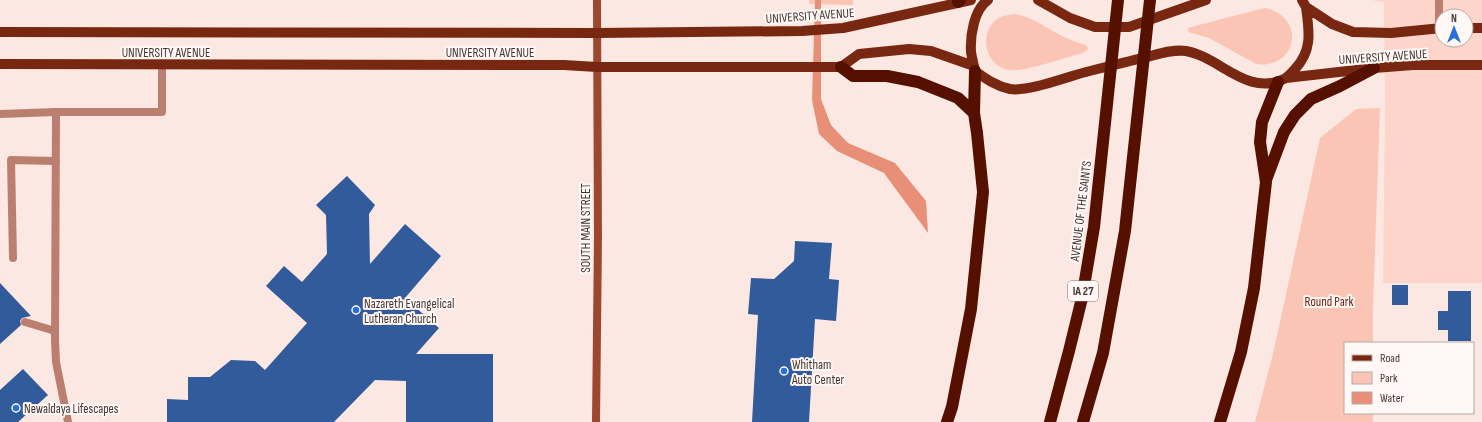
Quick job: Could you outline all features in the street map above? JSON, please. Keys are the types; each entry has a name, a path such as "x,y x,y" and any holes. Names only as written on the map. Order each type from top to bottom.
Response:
{"highway":[{"name":"AVENUE OF THE SAINTS","path":"1050,422 1082,298 1094,227 1118,0"},
{"name":"IA 27","path":"1083,422 1103,353 1125,231 1150,0"},
{"path":"841,67 853,76 887,76 918,82 958,98 974,113"},
{"path":"947,422 952,407 971,309 983,192 974,113 975,68"},
{"path":"1220,422 1240,352 1254,288 1266,182 1284,132 1295,115 1311,99 1374,68"},
{"path":"1266,182 1260,142 1262,122 1282,80"}],"main road":[{"name":"UNIVERSITY AVENUE","path":"0,32 597,34 802,31 843,28 959,1 971,0"},
{"path":"975,68 971,52 972,32 978,14 984,3 988,0"},
{"path":"1038,0 1070,18 1095,27 1129,27 1206,0"},
{"name":"UNIVERSITY AVENUE","path":"1282,80 1301,63 1308,46 1310,34 1304,4"},
{"name":"UNIVERSITY AVENUE","path":"1304,4 1332,24 1353,32 1391,33 1434,29"},
{"name":"UNIVERSITY AVENUE","path":"0,64 564,64 597,66 841,67 859,54 910,49 931,51 975,68 994,84 1011,89 1034,87 1086,72 1171,51 1186,51 1202,56 1247,81 1260,84 1374,68 1413,65 1482,66"}],"street":[{"name":"SOUTH MAIN STREET","path":"596,422 598,238 597,0"},
{"path":"0,114 56,112 162,112 162,65"},
{"path":"56,112 56,362 68,422"},
{"path":"13,258 11,160 56,161"},
{"path":"25,322 55,330"}],"shaded area":[{"path":"1370,0 1482,0 1482,283 1383,283 1385,109 1384,2"}],"green space":[{"path":"809,0 853,0 853,5 809,4"},
{"path":"1264,8 1278,13 1287,21 1291,30 1292,41 1288,51 1281,59 1270,64 1256,64 1209,38 1188,32 1188,28 1191,27"},
{"path":"1015,14 1032,19 1063,37 1086,45 1088,49 1083,53 1024,69 1008,70 1000,67 989,55 986,40 987,32 997,19"},
{"name":"Round Park","path":"1380,108 1373,342 1344,342 1344,414 1373,414 1373,422 1255,422 1273,354 1320,138 1356,109"}],"water":[{"path":"815,0 821,0 821,99 831,125 848,143 895,163 926,201 928,233 884,173 837,151 819,134 812,100"}],"building":[{"name":"Nazareth Evangelical Lutheran Church","path":"347,176 375,205 369,214 370,264 405,224 441,256 405,298 439,328 416,354 493,354 493,422 406,422 406,381 375,380 334,422 167,422 167,399 188,400 188,377 210,377 231,360 255,361 265,370 307,323 266,286 284,266 302,282 327,254 326,215 316,205"},
{"name":"Whitham Auto Center","path":"795,241 832,243 829,279 839,280 836,321 815,319 809,422 752,422 758,315 748,314 751,278 774,279 794,261"},
{"path":"0,283 31,316 22,318 20,321 21,325 0,344"},
{"path":"1392,285 1408,285 1408,305 1392,305"},
{"path":"1448,291 1471,291 1471,341 1448,341 1448,330 1438,330 1438,311 1448,311"},
{"name":"Newaldaya Lifescapes","path":"23,369 48,395 18,422 0,422 0,390"}],"place":[{"name":"Nazareth Evangelical Lutheran Church","path":"356,310"},
{"name":"Whitham Auto Center","path":"784,371"},
{"name":"Newaldaya Lifescapes","path":"16,408"}]}
